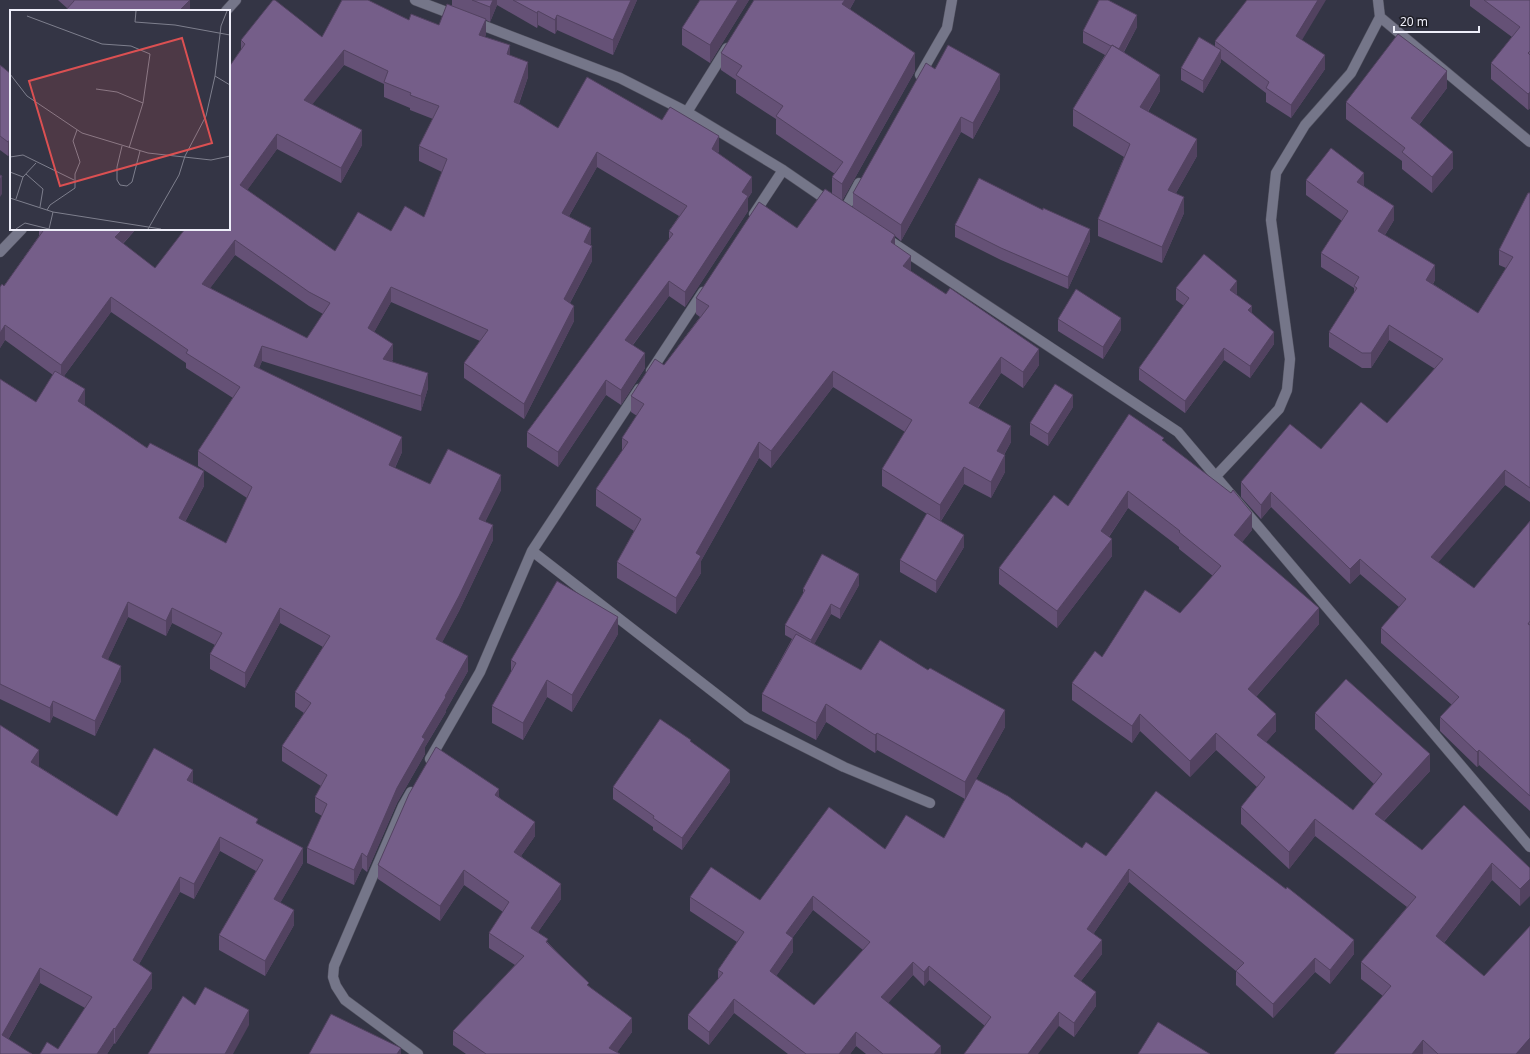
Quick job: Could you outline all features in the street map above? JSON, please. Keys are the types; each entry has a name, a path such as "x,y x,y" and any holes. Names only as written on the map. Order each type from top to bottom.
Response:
{"street":[{"path":"227,10 236,0"},
{"path":"415,0 620,78 687,112 783,170 847,213 863,177"},
{"path":"916,82 947,28 952,0"},
{"path":"1216,476 1279,409 1287,390 1290,359 1271,220 1276,172 1305,125 1351,73 1380,17 1378,0"},
{"path":"1380,17 1530,142"},
{"path":"687,112 732,40"},
{"path":"750,220 783,170"},
{"path":"0,252 21,230"},
{"path":"883,237 1178,432 1530,847"},
{"path":"426,766 480,672 532,551 707,286"},
{"path":"532,551 747,718 844,767 930,803"},
{"path":"415,786 403,806 337,959 334,966 333,977 336,986 345,1000 418,1054"}],"building":[{"path":"190,0 180,10 66,10 74,1"},
{"path":"273,0 275,0 322,37 342,0 368,0 409,20 411,14 439,25 447,4 486,19 479,35 510,45 507,54 528,62 514,102 558,128 587,77 662,120 670,107 719,136 712,149 752,177 742,192 748,196 685,292 669,281 625,340 645,353 621,390 606,380 558,452 527,432 673,234 669,231 687,206 597,152 562,213 591,228 584,242 592,246 564,299 574,306 524,404 464,363 488,330 391,287 368,328 393,344 383,359 428,373 421,396 262,346 254,366 402,437 389,465 430,484 448,449 501,475 479,519 493,525 459,596 436,639 468,656 422,737 425,739 397,788 367,857 362,853 354,870 307,848 327,804 315,797 327,775 282,746 311,703 295,692 330,636 280,608 245,673 210,654 222,633 172,608 166,621 128,602 102,657 121,666 95,721 53,701 50,708 0,684 0,379 36,402 55,371 85,389 78,401 147,448 150,443 204,471 179,518 226,543 252,487 198,451 240,387 186,353 188,350 111,297 61,365 5,325 0,333 0,287 2,284 4,286 43,231 42,230 122,230 115,237 155,268 184,230 230,230 230,66 245,44 241,40","holes":["344,50 388,71 384,82 411,93 410,95 439,106 419,146 447,159 424,217 405,206 391,231 358,212 335,251 240,185 277,134 341,168 362,130 304,100","235,240 309,292 330,303 307,338 202,284"]},
{"path":"472,0 493,0 490,7"},
{"path":"513,0 631,0 613,40 557,15 555,20 538,11 537,13"},
{"path":"700,0 738,0 710,45 682,28"},
{"path":"754,0 845,0 842,4 915,53 842,184 832,177 843,162 776,116 783,106 736,75 742,66 721,53"},
{"path":"1099,0 1108,0 1137,15 1119,49 1083,31"},
{"path":"1247,0 1318,0 1296,36 1325,55 1291,105 1266,88 1269,82 1215,41"},
{"path":"1484,0 1530,0 1530,51 1528,53 1530,55 1530,92 1528,94 1491,63 1520,27"},
{"path":"1398,34 1447,71 1411,118 1453,152 1432,177 1402,152 1405,148 1346,102"},
{"path":"1199,37 1221,50 1203,81 1181,68"},
{"path":"948,45 1000,74 973,123 961,117 901,225 853,193 926,63 935,69"},
{"path":"1112,45 1160,75 1140,107 1197,139 1168,190 1184,197 1162,247 1098,219 1130,144 1073,109"},
{"path":"0,65 10,73 10,139 8,142 0,136"},
{"path":"1331,148 1364,173 1357,182 1394,206 1378,231 1435,265 1426,280 1478,313 1513,257 1499,250 1528,193 1530,193 1530,488 1505,470 1431,557 1474,588 1530,521 1530,621 1528,624 1530,625 1530,796 1479,750 1477,752 1440,717 1459,697 1381,628 1406,599 1360,559 1350,569 1271,492 1261,505 1241,482 1290,424 1321,449 1361,402 1387,423 1443,359 1389,325 1371,353 1362,353 1329,332 1357,288 1354,286 1359,277 1321,253 1348,211 1306,180"},
{"path":"979,178 1043,210 1043,208 1090,229 1068,277 1001,248 955,225"},
{"path":"825,189 895,235 891,242 911,256 903,266 946,294 950,288 1039,349 1023,372 1001,357 969,403 1011,426 997,451 1005,455 991,482 964,467 940,505 882,469 912,420 833,371 771,451 759,442 696,553 701,556 676,598 617,562 641,519 596,489 628,442 622,438 644,404 631,396 655,359 664,365 709,306 696,298 759,202 797,228"},
{"path":"1204,254 1237,281 1230,290 1252,306 1248,310 1274,332 1250,366 1224,348 1185,401 1139,368 1189,298 1176,288"},
{"path":"1076,289 1121,318 1103,347 1058,319"},
{"path":"1055,384 1073,395 1048,434 1030,423"},
{"path":"1129,414 1164,438 1162,440 1231,493 1233,490 1252,513 1234,535 1319,608 1248,689 1276,714 1257,735 1353,810 1382,774 1315,713 1346,679 1430,754 1375,814 1422,850 1464,805 1530,868 1530,879 1520,889 1492,863 1436,936 1484,976 1530,926 1530,1038 1516,1054 1438,1054 1423,1040 1412,1054 1334,1054 1391,986 1361,962 1416,897 1315,819 1289,852 1241,807 1265,777 1216,733 1190,761 1140,714 1132,726 1072,683 1095,651 1102,657 1145,590 1180,613 1221,566 1179,532 1180,531 1128,491 1101,531 1112,539 1057,611 999,568 1054,495 1068,506"},
{"path":"927,513 964,535 936,581 900,560"},
{"path":"822,554 859,574 840,609 831,604 811,640 785,625 805,590 803,589"},
{"path":"557,581 618,617 572,695 547,680 523,723 492,706 516,663 511,660"},
{"path":"796,634 861,670 880,640 928,670 930,668 1005,710 965,782 877,733 875,735 826,704 816,723 762,694"},
{"path":"660,719 691,740 690,741 730,770 682,838 613,787"},
{"path":"0,725 39,750 31,762 117,816 154,748 193,770 187,780 258,819 256,823 303,848 274,899 294,910 265,961 219,935 263,860 220,837 194,884 180,877 133,960 152,973 97,1054 40,1054 47,1042 58,1049 92,997 40,968 2,1035 32,1054 0,1054"},
{"path":"436,747 499,789 495,795 535,822 514,852 561,884 531,928 548,939 546,942 589,983 587,985 632,1018 609,1048 620,1054 486,1054 453,1031 524,956 489,933 509,902 464,870 440,906 378,865 409,794"},
{"path":"976,779 1008,796 1082,848 1086,842 1106,856 1156,791 1286,889 1287,887 1354,940 1330,970 1315,958 1273,1004 1236,971 1244,963 1129,869 1087,929 1102,940 1074,976 1096,992 1074,1023 1059,1012 1028,1054 964,1054 991,1017 929,966 924,972 913,962 881,997 941,1046 934,1054 883,1054 856,1032 839,1054 806,1054 734,999 709,1032 688,1015 723,973 718,970 744,932 690,897 711,867 760,900 829,807 885,849 906,815 944,838","holes":["813,896 870,942 814,1005 770,971 793,938 786,933"]},
{"path":"205,987 249,1010 225,1054 148,1054 183,996 195,1005"},
{"path":"331,1014 401,1048 397,1054 309,1054"},
{"path":"1158,1022 1210,1054 1138,1054"}]}
